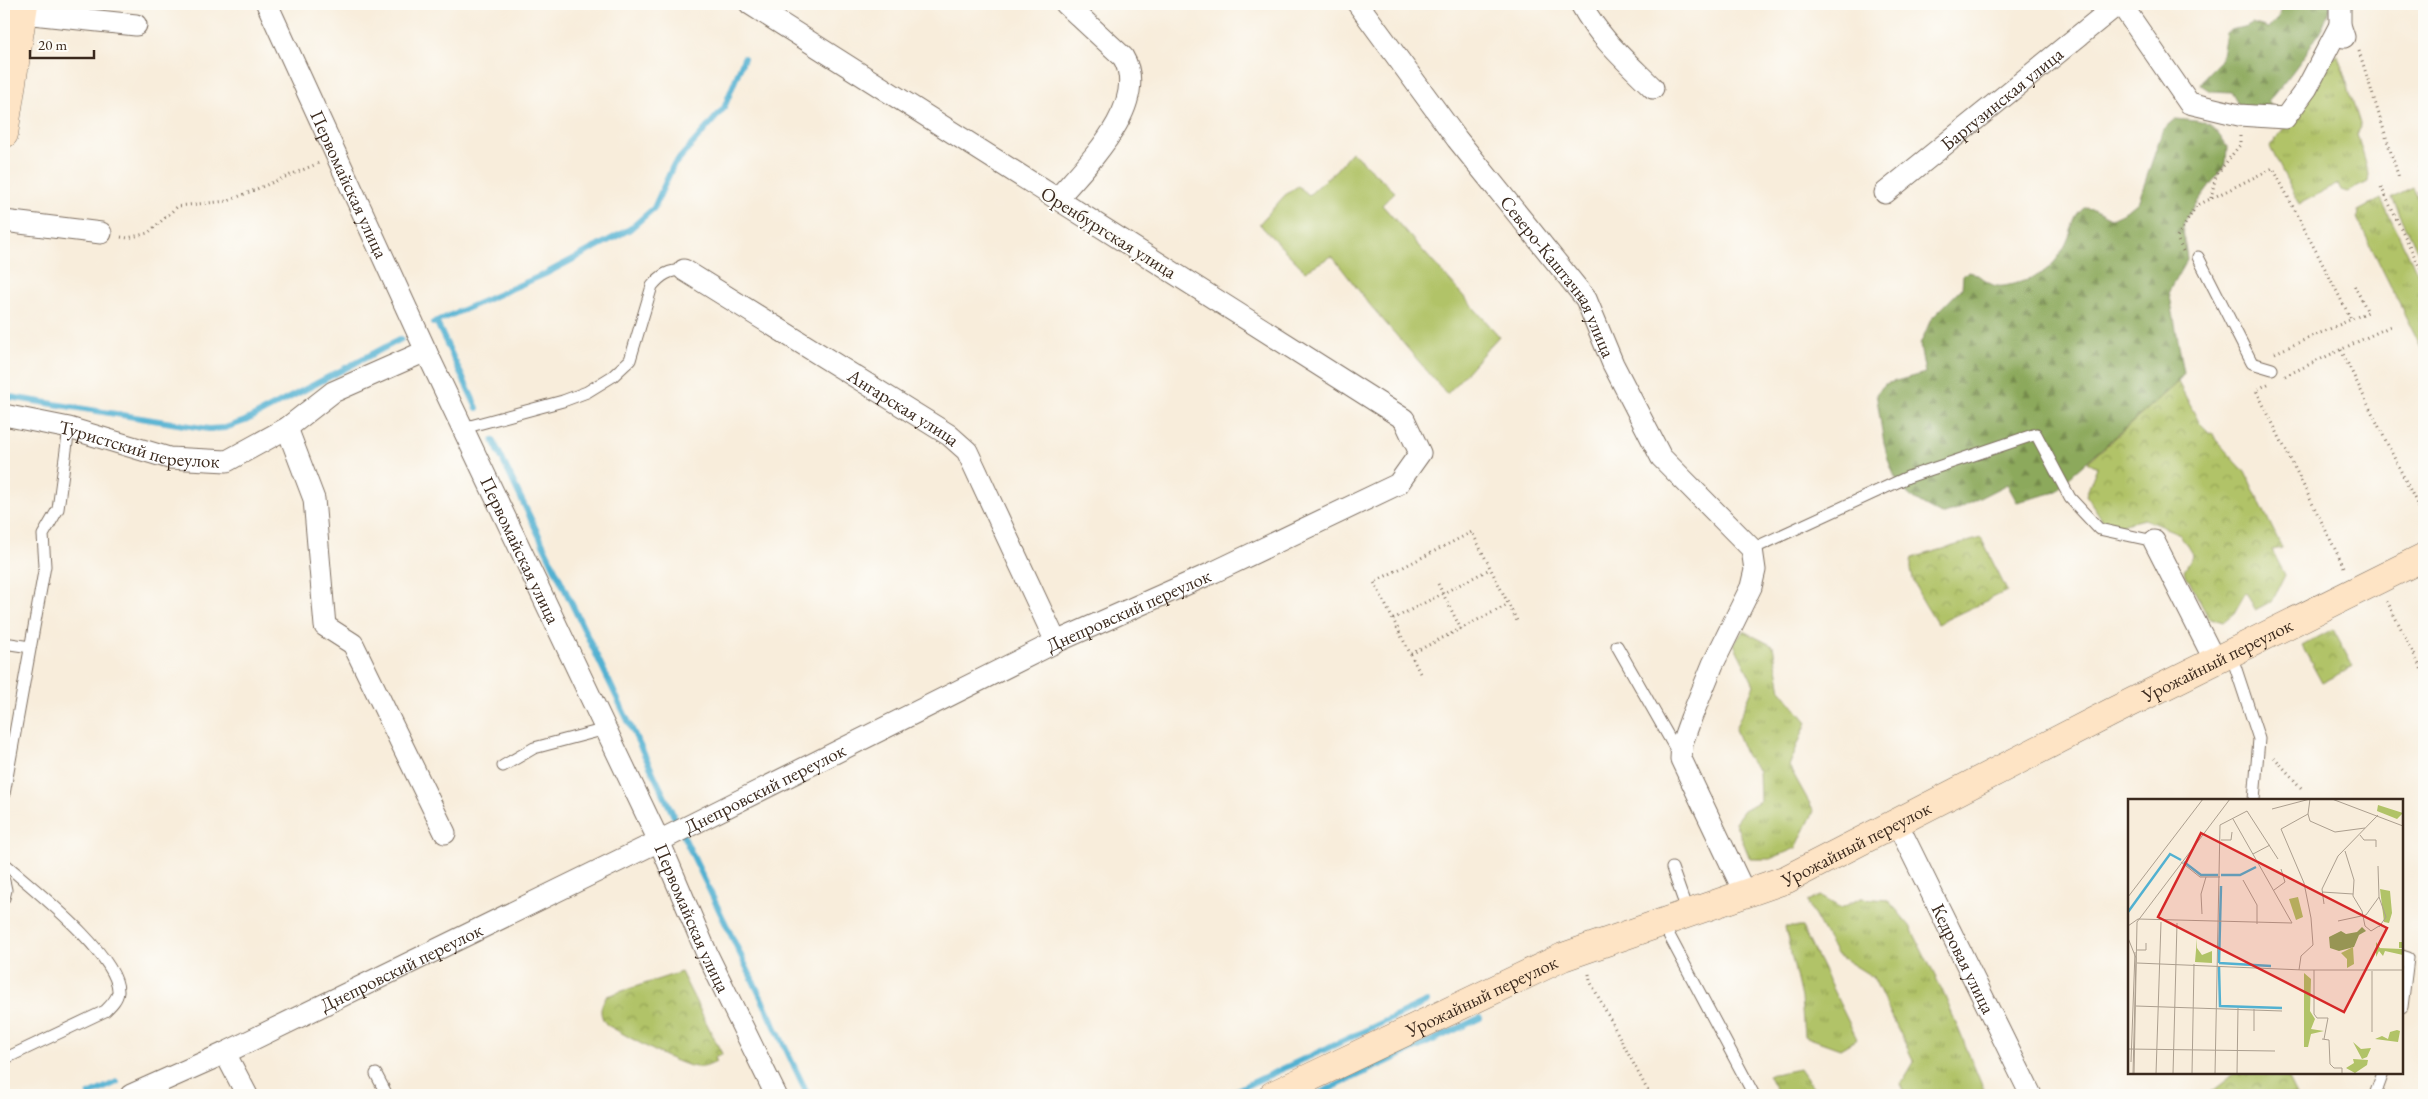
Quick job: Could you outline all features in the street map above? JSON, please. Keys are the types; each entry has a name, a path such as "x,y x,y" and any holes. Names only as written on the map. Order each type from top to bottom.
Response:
{"street":[{"name":"Первомайская улица","path":"267,4 338,155 426,351 660,841 708,954 776,1095"},
{"name":"Оренбургская улица","path":"750,4 1404,420 1420,452 1398,484"},
{"path":"1057,199 1106,140 1122,116 1130,84 1129,67 1123,57 1066,4"},
{"name":"Северо-Каштачная улица","path":"1358,4 1457,139 1586,299 1613,364 1661,457 1752,549"},
{"path":"1582,4 1593,26 1653,88"},
{"path":"2119,4 2189,103 2239,116 2286,118 2346,35 2340,4"},
{"name":"Баргузинская улица","path":"1885,193 2119,4"},
{"path":"4,134 23,8 136,25"},
{"path":"4,221 101,233"},
{"name":"Ангарская улица","path":"684,270 949,435 967,451 1056,642"},
{"name":"Туристский переулок","path":"4,415 69,428 169,458 227,462 287,428 333,392 426,351"},
{"path":"287,428 314,499 325,626 353,644 445,833"},
{"name":"Днепровский переулок","path":"131,1095 225,1053 660,841 1056,642 1214,572 1398,484"},
{"path":"2154,541 2223,657"},
{"path":"1743,894 1739,881 1681,758 1682,743 1690,718 1713,664 1751,587 1755,570 1752,549"},
{"name":"Урожайный переулок","path":"1273,1095 1563,957 1787,879 2424,557"},
{"name":"Кедровая улица","path":"1897,823 2031,1095"},
{"path":"225,1053 246,1095"}],"lane":[{"path":"2198,257 2252,363 2272,369"},
{"path":"463,428 563,401 587,392 613,376 630,360 652,286 659,278 672,270 684,270"},
{"path":"4,794 45,566 43,535 58,508 69,428"},
{"path":"1752,549 1908,477 2036,434 2070,498 2099,529 2154,541"},
{"path":"4,642 30,647"},
{"path":"1617,646 1681,758"},
{"path":"2223,657 2259,739 2254,799"},
{"path":"503,766 534,748 606,729"},
{"path":"4,863 91,941 114,977 118,992 113,1004 105,1011 4,1059"},
{"path":"1672,868 1688,913"},
{"path":"4,880 6,890 4,898"},
{"path":"1662,922 1754,1095"},
{"path":"2403,956 2408,958 2403,999"},
{"path":"376,1074 387,1095"},
{"path":"2376,1095 2383,1074"}],"path":[{"path":"2346,35 2399,178"},
{"path":"2211,198 2216,174 2240,145 2239,116"},
{"path":"101,233 128,238 148,233 178,206 228,201 338,155"},
{"path":"2198,257 2182,251 2177,238 2196,206 2273,168 2351,319"},
{"path":"2419,168 2424,178"},
{"path":"2381,187 2424,276"},
{"path":"2424,190 2419,193 2424,203"},
{"path":"2252,363 2368,312 2354,285"},
{"path":"2281,378 2393,325"},
{"path":"2341,350 2424,518"},
{"path":"2273,382 2256,390 2349,578"},
{"path":"1420,673 1374,582 1472,532 1518,621"},
{"path":"1393,619 1490,569"},
{"path":"1438,584 1461,629"},
{"path":"2386,598 2424,674"},
{"path":"1411,654 1508,604"},
{"path":"2259,739 2302,789"},
{"path":"1591,969 1588,976 1590,981 1650,1095"}],"green space":[{"path":"2281,4 2330,4 2328,15 2314,41 2295,69 2268,101 2277,114 2246,118 2231,92 2210,91 2201,85 2207,74 2221,60 2226,33 2252,23 2268,28 2277,20 2283,7"},
{"path":"2338,55 2361,127 2357,134 2369,174 2368,182 2347,192 2341,190 2338,184 2299,204 2270,147 2313,88 2329,59"},
{"path":"2175,119 2206,124 2216,131 2227,147 2226,163 2182,223 2187,259 2169,291 2184,373 2178,382 2068,478 2056,492 2017,502 2007,484 1954,511 1941,515 1916,500 1903,489 1891,468 1884,444 1876,394 1885,384 1925,373 1920,345 1931,319 1962,288 1963,276 1968,271 1997,286 2009,285 2029,279 2045,271 2057,259 2066,243 2076,217 2084,208 2093,209 2111,218 2126,211 2139,200 2163,129"},
{"path":"1352,152 1395,192 1382,205 1499,336 1447,394 1370,305 1332,256 1305,271 1259,224 1285,195 1298,186 1309,195"},
{"path":"2413,188 2424,210 2424,264 2392,198"},
{"path":"2381,199 2424,286 2424,354 2357,218 2358,211"},
{"path":"2178,382 2199,422 2210,433 2212,432 2216,440 2245,472 2282,548 2272,550 2285,575 2272,601 2255,610 2246,592 2234,613 2223,622 2208,617 2184,571 2193,556 2180,534 2144,519 2120,525 2103,521 2086,495 2097,467 2088,462"},
{"path":"1981,538 2007,591 1937,624 1918,593 1912,575 1912,558"},
{"path":"2333,629 2353,667 2322,683 2302,646"},
{"path":"1743,631 1773,646 1781,690 1807,722 1789,766 1814,811 1796,848 1770,859 1750,859 1735,822 1744,810 1760,801 1759,771 1746,756 1735,729 1754,685 1734,644"},
{"path":"1820,896 1841,908 1861,898 1888,900 1910,926 1943,992 1986,1095 1906,1095 1901,1084 1914,1062 1873,977 1836,954 1807,902"},
{"path":"1785,927 1802,927 1857,1039 1840,1049 1804,1036 1801,998"},
{"path":"681,972 722,1054 714,1058 716,1062 705,1067 677,1062 652,1050 607,1025 601,1015 602,1003 607,996"},
{"path":"1800,1069 1818,1095 1779,1095 1768,1075"},
{"path":"2234,1074 2286,1074 2297,1095 2206,1095"}],"waterway":[{"path":"433,323 545,274 630,229 654,208 673,166 724,108 744,58"},
{"path":"436,321 477,408"},
{"path":"4,396 209,429 225,428 245,421 401,339"},
{"path":"493,440 808,1095"},
{"path":"1226,1095 1427,1002"},
{"path":"1316,1095 1480,1018"},
{"path":"89,1095 117,1082"}]}
